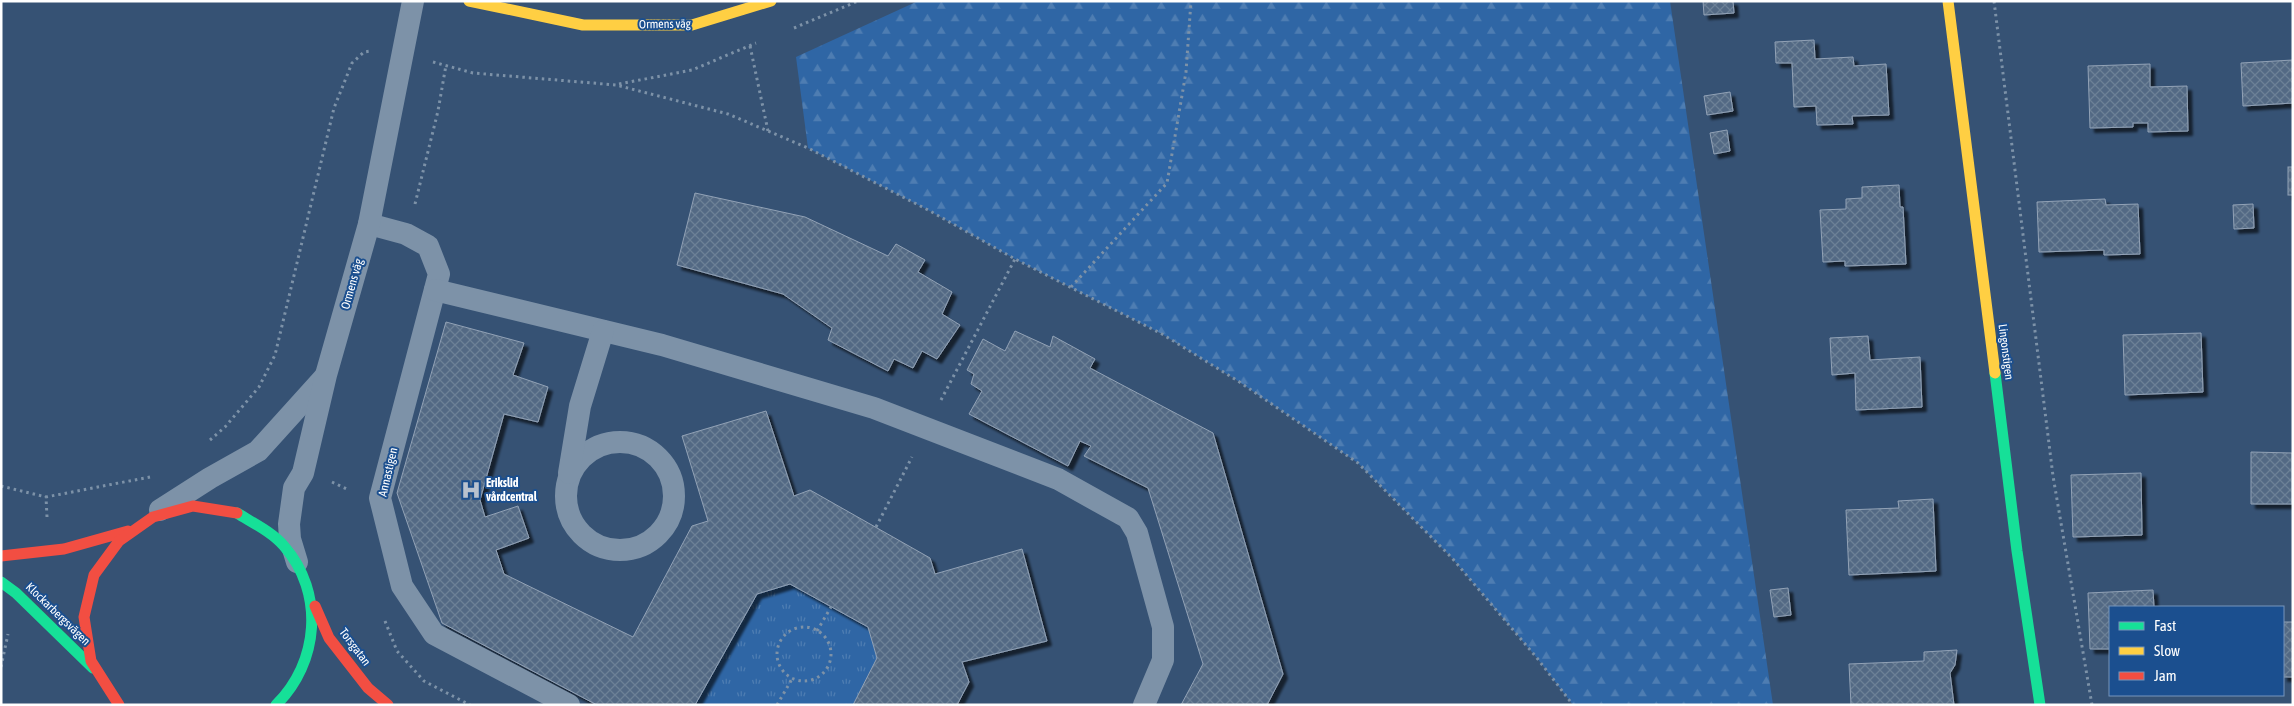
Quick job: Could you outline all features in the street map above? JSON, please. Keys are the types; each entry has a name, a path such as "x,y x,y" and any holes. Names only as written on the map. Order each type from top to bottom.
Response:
{"street":[{"name":"Ormens väg","path":"469,1 583,25 692,25 771,1"},
{"name":"Lingonstigen","path":"1948,1 2016,551 2040,705"},
{"path":"1,556 64,549 135,526 156,515 193,507 216,508 254,521 271,533 286,548 297,563 311,598 313,622 311,642 302,670 291,689 276,705"},
{"path":"119,705 93,668 87,650 84,612 91,582 109,550 135,526"},
{"name":"Klockarbergsvägen","path":"1,582 16,592 93,668"},
{"name":"Torsgatan","path":"311,598 329,638 368,688 388,705"},
{"path":"100,680 110,705"}],"lane":[{"name":"Ormens väg","path":"297,563 290,539 290,509 294,488 303,472 326,375 369,224 413,1"},
{"name":"Annastigen","path":"369,224 406,234 428,246 439,274 380,498 402,586 434,634 569,705"},
{"path":"435,290 662,345 874,408 1058,479 1128,518 1137,534 1163,627 1163,660 1144,705"},
{"path":"569,477 578,460 594,448 621,441 639,445 656,455 670,474 674,484 674,507 670,518 652,540 633,549 607,549 586,538 573,524 565,499 580,406 603,331"},
{"path":"135,526 210,478 258,451 326,375"}],"path":[{"path":"1071,287 1167,183 1186,72 1191,1"},
{"path":"1994,1 2053,476 2092,705"},
{"path":"750,46 768,131"},
{"path":"406,234 438,111 446,66"},
{"path":"808,148 930,211 1016,259 1162,334 1238,380 1358,463 1452,558 1537,658 1573,705"},
{"path":"876,527 1016,259"},
{"path":"1,486 46,497"},
{"path":"817,631 831,607"},
{"path":"807,627 817,631 829,644 832,654 830,664 825,673 815,680 805,682 792,679 784,673 778,660 777,651 781,639 798,628 807,627"},
{"path":"778,705 792,679"}],"green space":[{"path":"918,1 1670,1 1773,705 1573,705 1537,658 1452,558 1358,463 1238,381 1162,334 1015,259 930,211 808,148 796,57"},
{"path":"790,584 868,627 877,658 853,705 695,705 757,594"}],"building":[{"path":"1703,1 1733,1 1734,13 1704,15"},
{"path":"1814,40 1815,59 1853,57 1854,66 1886,64 1889,115 1852,116 1853,124 1817,125 1816,106 1794,107 1792,63 1776,63 1775,42"},
{"path":"2293,60 2293,103 2243,106 2241,63"},
{"path":"2150,64 2150,87 2187,86 2188,131 2148,132 2148,123 2133,123 2133,127 2090,128 2088,66"},
{"path":"1730,92 1733,111 1707,115 1704,96"},
{"path":"1727,130 1730,151 1714,154 1710,133"},
{"path":"2288,167 2293,167 2293,195 2288,195"},
{"path":"1899,185 1900,207 1903,207 1906,264 1845,266 1845,261 1823,262 1820,210 1846,209 1846,199 1862,198 1862,187"},
{"path":"695,193 805,217 888,256 896,244 925,260 918,272 952,292 942,314 960,325 937,359 922,351 913,368 894,359 888,371 828,340 832,328 783,294 677,265"},
{"path":"2105,199 2106,205 2138,204 2140,254 2104,255 2104,250 2039,252 2037,202"},
{"path":"2253,204 2254,228 2234,229 2233,205"},
{"path":"446,322 524,343 513,375 548,387 538,422 504,414 480,500 485,517 518,506 529,538 496,550 504,574 633,637 692,526 708,521 682,436 766,411 794,496 810,490 930,558 935,574 1022,549 1047,641 962,662 969,682 957,705 853,705 877,658 868,627 790,584 757,594 695,705 597,705 442,623 397,493"},
{"path":"1015,331 1050,347 1053,336 1095,359 1090,368 1213,433 1283,674 1267,705 1181,705 1203,664 1148,488 1084,456 1091,446 1080,441 1068,466 969,414 982,391 971,384 974,374 967,370 983,339 1005,351"},
{"path":"2201,333 2203,392 2125,395 2123,335"},
{"path":"1868,336 1870,360 1920,357 1922,407 1856,410 1855,373 1832,375 1830,338"},
{"path":"2251,452 2292,453 2292,504 2251,504"},
{"path":"2141,473 2142,535 2073,537 2071,475"},
{"path":"1933,499 1936,571 1849,575 1846,510 1899,508 1898,501"},
{"path":"1788,588 1791,615 1774,617 1770,590"},
{"path":"2153,590 2154,606 2109,606 2109,649 2090,649 2088,593"},
{"path":"2284,622 2293,622 2293,677 2284,677"},
{"path":"1957,650 1955,665 1950,673 1954,705 1851,705 1849,664 1924,661 1924,652"}],"traffic: fast":[{"path":"1995,373 2017,551 2040,705"},
{"path":"237,513 268,532 284,546 297,565 306,585 311,606 312,627 308,649 301,669 290,688 276,705"},
{"path":"1,582 16,593 93,668"}],"traffic: slow":[{"path":"469,1 583,25 692,25 771,1"},
{"path":"1948,1 1995,373"}],"traffic: jam":[{"path":"119,705 91,661 84,617 94,575 119,541 153,517 193,506 237,513"},
{"path":"1,556 64,549 128,531"},
{"path":"315,606 329,638 368,688 388,705"}],"place":[{"name":"Erikslid vårdcentral","path":"471,490"}]}
